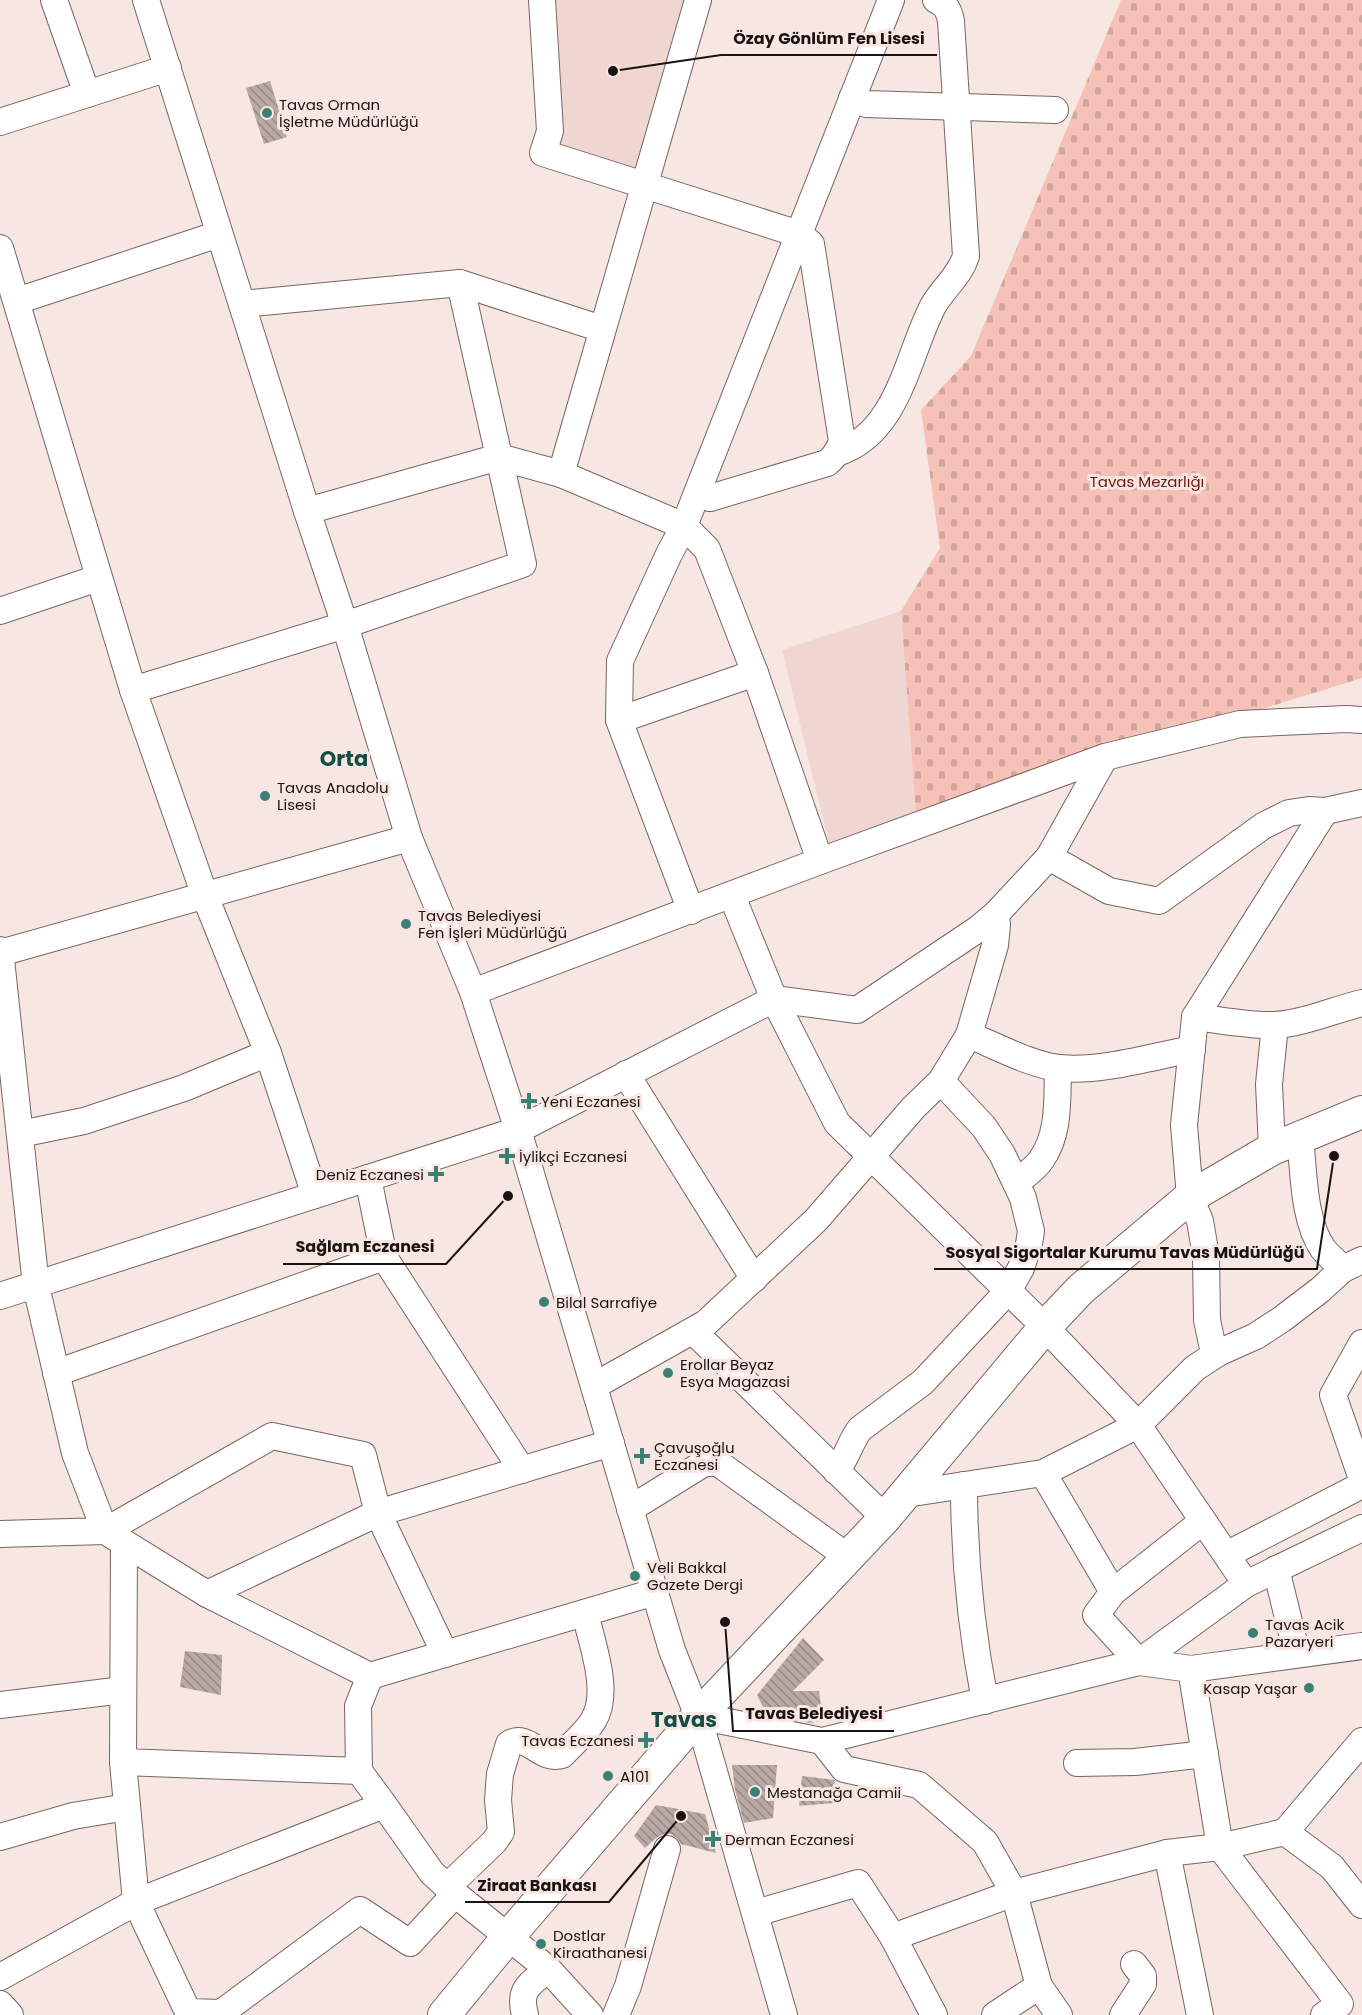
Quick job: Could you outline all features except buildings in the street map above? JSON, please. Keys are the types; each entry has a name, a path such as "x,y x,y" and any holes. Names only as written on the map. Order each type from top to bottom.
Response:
{"main road":[{"path":"444,2015 698,1716 885,1518 1045,1327 1081,1289 1190,1197 1286,1143 1362,1112"}],"street":[{"path":"54,0 87,94"},
{"path":"146,0 345,625 409,838 473,992 518,1130 672,1650 698,1716 784,2015"},
{"path":"542,0 550,131 543,153 799,234 812,244 842,441 837,453"},
{"path":"561,474 698,0"},
{"path":"691,911 619,720 620,661 684,526 891,0"},
{"path":"697,494 710,498 827,463 837,453 862,441 879,425 900,389 927,318 964,264 966,256 950,15 943,3 936,0"},
{"path":"0,122 168,68"},
{"path":"852,98 866,104 1055,110"},
{"path":"16,301 219,234"},
{"path":"0,248 133,690 204,896 268,1053 315,1196"},
{"path":"242,304 460,283 602,329"},
{"path":"133,690 345,625 523,564 460,283"},
{"path":"307,511 499,457 561,474 684,526 707,549 755,673 820,861"},
{"path":"0,611 98,578"},
{"path":"619,720 755,673"},
{"path":"473,992 820,861 1105,758 1240,724 1362,720"},
{"path":"0,1296 518,1130 774,999 857,1010 978,929 996,914 1049,857 1105,758"},
{"path":"1049,857 1109,891 1159,901 1263,826 1289,813 1309,810 1325,812 1362,803"},
{"path":"1218,1353 1212,1344 1207,1320 1204,1238 1190,1197 1184,1125 1195,1017 1325,812"},
{"path":"409,838 0,952 36,1286 75,1453 114,1537 123,1690 123,1762 136,1902 183,2014 221,2013 360,1910 410,1943 501,1832 498,1800 500,1774 509,1744 518,1740 523,1741 546,1755 558,1757 588,1728 597,1714 601,1698 600,1682 585,1613"},
{"path":"732,896 774,999 837,1123 1045,1327 1138,1425 1228,1554 1246,1584"},
{"path":"594,1386 706,1323 816,1220 914,1107 941,1081 969,1035 995,945 996,914"},
{"path":"1195,1017 1275,1025 1299,1021 1362,1003"},
{"path":"906,1494 1043,1473 1138,1425 1195,1368 1218,1353 1256,1336 1353,1265 1324,1249 1314,1230 1269,1084 1275,1025"},
{"path":"969,1035 1032,1061 1058,1068 1083,1068 1192,1049"},
{"path":"20,1134 84,1121 106,1114 184,1088 268,1053"},
{"path":"1016,1183 1040,1163 1052,1139 1058,1068"},
{"path":"626,1074 754,1279"},
{"path":"836,1471 843,1463 860,1429 923,1382 1008,1291 1023,1262 1030,1231 1023,1198 1002,1154 989,1134 941,1081"},
{"path":"369,1178 384,1257 522,1470"},
{"path":"56,1373 384,1257"},
{"path":"693,1331 885,1518"},
{"path":"1362,1343 1333,1395 1362,1479"},
{"path":"114,1537 272,1437 363,1455 378,1513 445,1654"},
{"path":"207,1594 378,1513 611,1443"},
{"path":"630,1509 701,1465 718,1463 848,1557"},
{"path":"1043,1473 1113,1592"},
{"path":"964,1485 968,1597 985,1701"},
{"path":"1228,1554 1362,1485"},
{"path":"1139,1662 1096,1615 1113,1592 1203,1521"},
{"path":"1139,1662 1246,1584 1362,1528"},
{"path":"0,1534 114,1537 207,1594 370,1676 655,1592"},
{"path":"1276,1569 1297,1654"},
{"path":"698,1716 822,1741 1139,1662 1191,1669 1362,1646"},
{"path":"1191,1669 1220,1847 1336,2011"},
{"path":"370,1676 358,1706 359,1772 432,1873 548,1969 590,2015"},
{"path":"0,1705 123,1690"},
{"path":"822,1741 844,1769 919,1785 985,1842 1014,1893 1039,1986 1059,2015"},
{"path":"893,1937 1014,1893 1167,1853 1220,1847 1285,1832 1362,1741"},
{"path":"1077,1763 1135,1762 1205,1754"},
{"path":"123,1762 359,1772"},
{"path":"0,1977 136,1902 384,1805"},
{"path":"0,1837 73,1816 127,1807"},
{"path":"1285,1832 1332,1867 1362,1905"},
{"path":"616,2015 628,1986 667,1849"},
{"path":"1167,1853 1200,2015"},
{"path":"756,1913 858,1883 893,1937 934,2015"},
{"path":"1123,2015 1143,1984 1143,1976 1134,1964"},
{"path":"525,2015 521,2002 525,1989 548,1969"},
{"path":"994,2015 1039,1986"},
{"path":"0,2004 10,2015"}],"shaded area":[{"path":"546,0 694,0 646,175 556,142"},
{"path":"901,611 916,816 829,843 782,650"}],"green space":[{"name":"Tavas Mezarlığı","path":"1121,0 1362,0 1362,678 916,816 901,611 940,548 921,410 971,356"}],"place":[{"name":"Özay Gönlüm Fen Lisesi","path":"613,71"},
{"name":"Tavas Orman İşletme Müdürlüğü","path":"267,113"},
{"name":"Tavas Anadolu Lisesi","path":"265,796"},
{"name":"Tavas Belediyesi Fen İşleri Müdürlüğü","path":"406,924"},
{"name":"Yeni Eczanesi","path":"529,1101"},
{"name":"İylikçi Eczanesi","path":"507,1156"},
{"name":"Sosyal Sigortalar Kurumu Tavas Müdürlüğü","path":"1334,1156"},
{"name":"Deniz Eczanesi","path":"436,1174"},
{"name":"Sağlam Eczanesi","path":"508,1196"},
{"name":"Bilal Sarrafiye","path":"544,1302"},
{"name":"Erollar Beyaz Esya Magazasi","path":"668,1373"},
{"name":"Çavuşoğlu Eczanesi","path":"642,1456"},
{"name":"Veli Bakkal Gazete Dergi","path":"635,1576"},
{"name":"Tavas Belediyesi","path":"725,1622"},
{"name":"Tavas Acik Pazaryeri","path":"1253,1633"},
{"name":"Kasap Yaşar","path":"1309,1688"},
{"name":"Tavas Eczanesi","path":"646,1740"},
{"name":"A101","path":"608,1776"},
{"name":"Mestanağa Camii","path":"755,1792"},
{"name":"Ziraat Bankası","path":"681,1816"},
{"name":"Derman Eczanesi","path":"713,1839"},
{"name":"Dostlar Kiraathanesi","path":"541,1944"}],"district":[{"name":"Orta","path":"344,758"},
{"name":"Tavas","path":"684,1719"}]}
